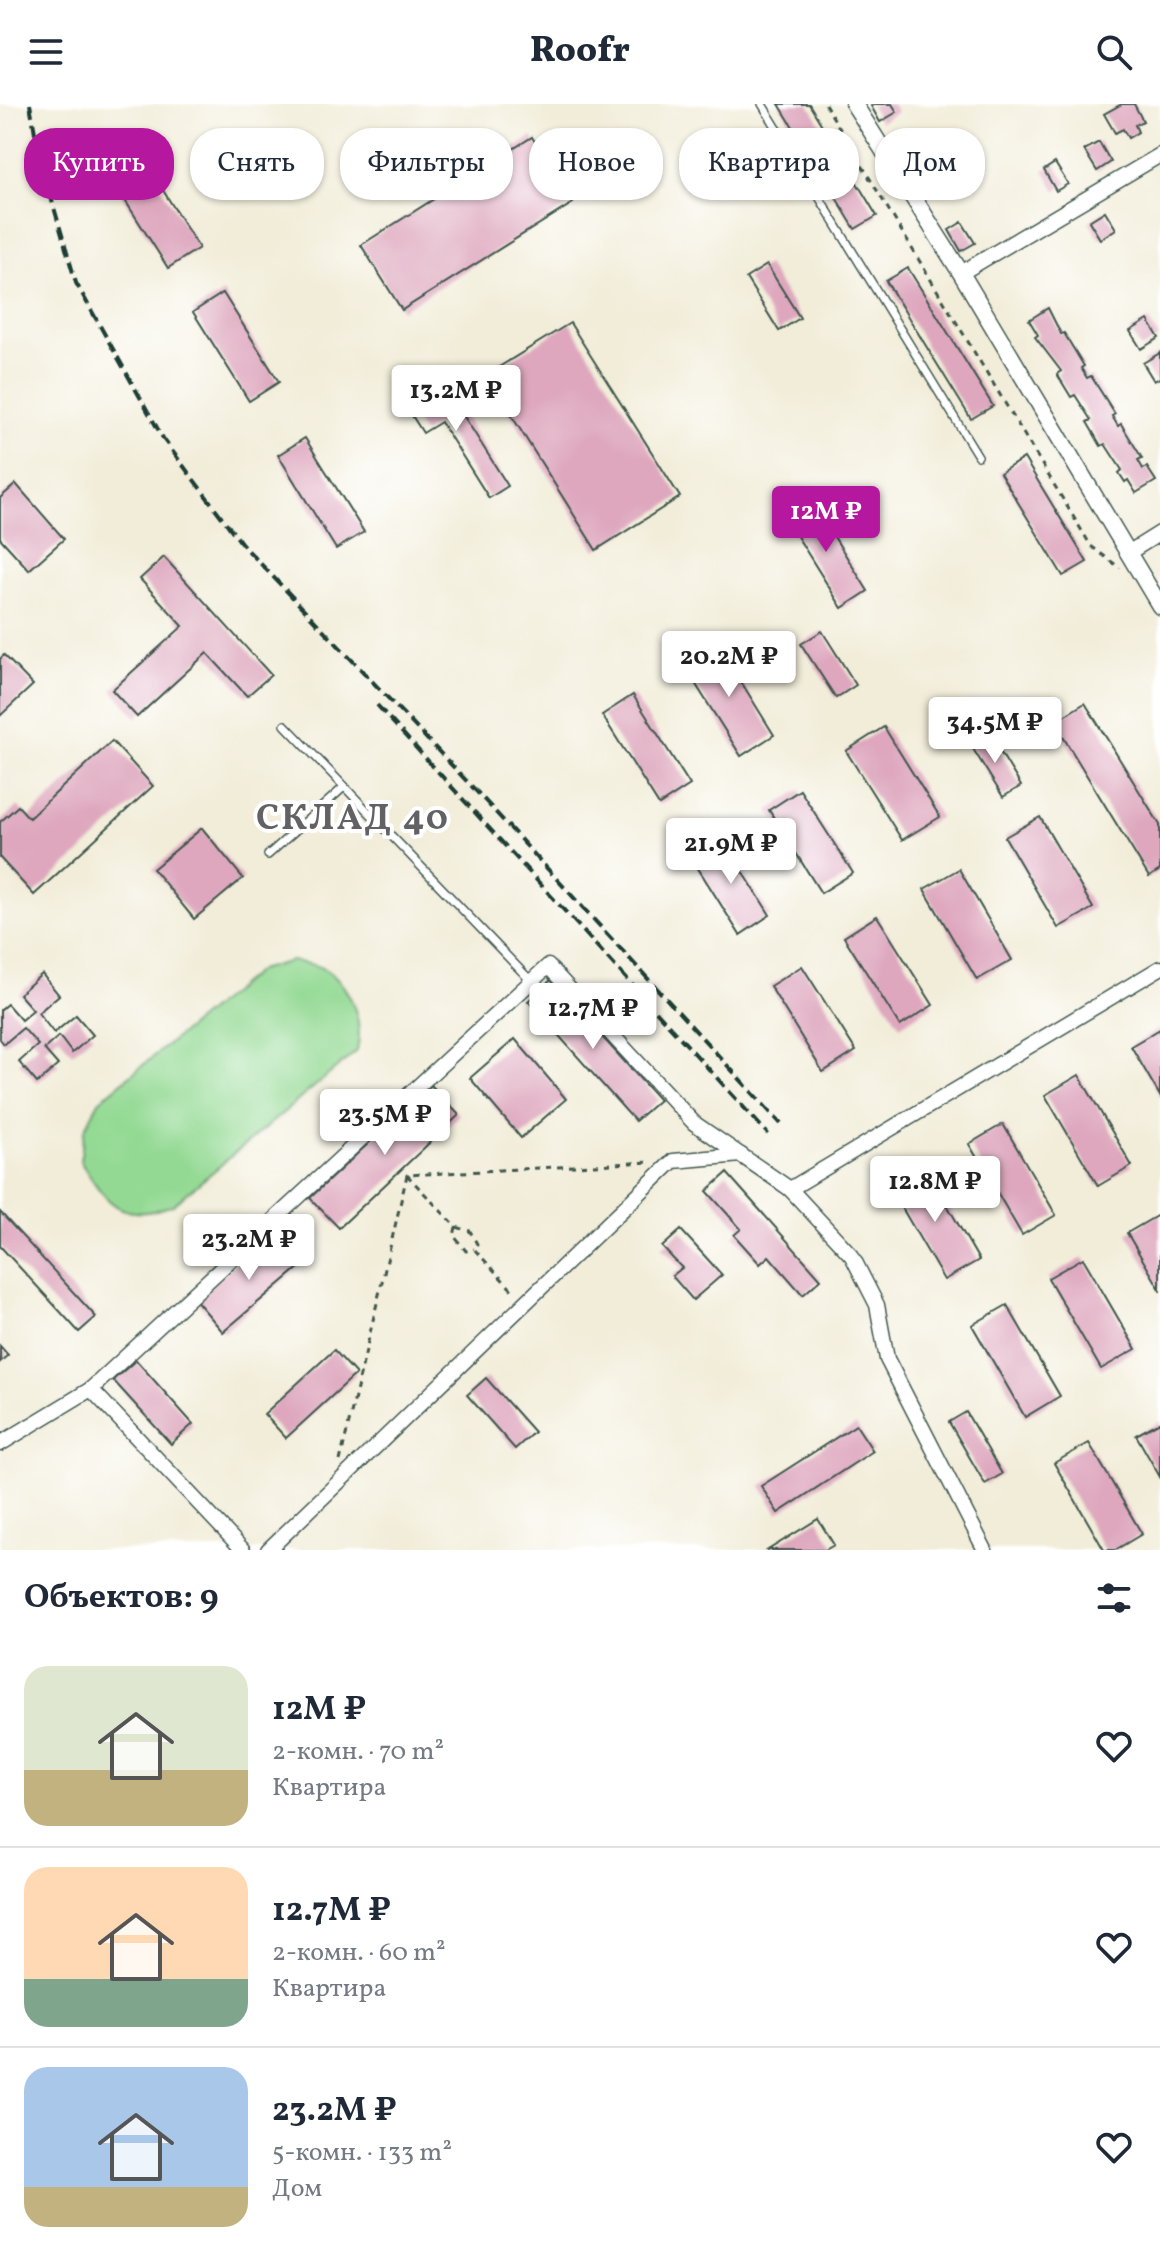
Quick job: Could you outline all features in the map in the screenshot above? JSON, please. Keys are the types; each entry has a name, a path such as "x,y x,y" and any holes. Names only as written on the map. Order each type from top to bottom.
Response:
{"street":[{"path":"854,104 961,273 1160,606"},
{"path":"961,273 1160,155"},
{"path":"1128,553 1160,533"},
{"path":"0,1444 91,1389 548,966 694,1123 790,1189 852,1256 877,1305 887,1359 985,1550"},
{"path":"790,1189 1160,968"},
{"path":"268,1550 673,1161 741,1155"},
{"path":"91,1389 243,1550"}],"lane":[{"path":"762,104 978,456"},
{"path":"285,725 531,981"},
{"path":"268,855 344,787"}],"path":[{"path":"825,104 1091,546 1128,575"},
{"path":"407,1175 673,1161"},
{"path":"407,1175 456,1227 470,1231 477,1244 474,1249 466,1251 459,1244 454,1236 456,1227"},
{"path":"335,1486 407,1175"},
{"path":"474,1249 523,1302"}],"green space":[{"path":"291,961 322,968 341,983 357,1016 357,1051 173,1205 155,1211 127,1211 107,1199 80,1161 85,1129 99,1101 259,970"}],"building":[{"path":"779,104 809,104 824,128 794,128"},
{"path":"892,104 897,112 880,122 871,106"},
{"path":"1122,104 1134,104 1143,121 1135,125 1138,132 1128,138 1123,129 1115,133 1104,114"},
{"path":"529,139 529,200 571,200 573,203 402,310 361,245 432,200 513,200 513,149"},
{"path":"1099,142 1111,162 1097,171 1084,150"},
{"path":"1055,163 1068,184 1056,191 1044,170"},
{"path":"859,186 877,216 855,229 837,200 859,200"},
{"path":"125,200 169,200 199,248 168,268"},
{"path":"1105,211 1116,229 1100,239 1089,221"},
{"path":"962,222 975,243 961,251 949,230"},
{"path":"767,265 800,318 779,331 746,278"},
{"path":"908,268 993,406 971,419 886,281"},
{"path":"223,293 279,382 249,401 193,312"},
{"path":"1048,308 1061,334 1064,333 1084,366 1081,368 1087,378 1091,376 1115,414 1112,416 1118,426 1121,424 1142,458 1138,460 1143,469 1147,467 1156,481 1136,493 1119,473 1122,470 1105,444 1101,446 1087,422 1091,420 1075,395 1071,397 1057,374 1061,371 1035,337 1038,335 1029,320"},
{"path":"1148,320 1159,338 1141,349 1130,331"},
{"path":"570,323 680,497 596,550 486,375"},
{"path":"1160,353 1160,378 1154,381 1143,363"},
{"path":"441,380 508,486 489,498 441,422 423,433 404,403"},
{"path":"305,438 364,532 336,549 278,455"},
{"path":"1024,458 1087,562 1063,576 1000,473"},
{"path":"16,484 64,539 29,570 0,538 0,498"},
{"path":"811,500 868,591 842,608 785,517"},
{"path":"164,557 271,675 247,696 207,653 137,717 112,690 183,626 140,579"},
{"path":"822,631 856,685 836,698 801,644"},
{"path":"717,643 774,735 741,756 683,664"},
{"path":"4,655 33,685 0,716 0,659"},
{"path":"633,695 690,785 659,805 602,715"},
{"path":"1085,703 1160,825 1160,870 1149,877 1054,722"},
{"path":"884,727 940,817 902,840 846,751"},
{"path":"988,732 1021,786 1003,797 970,744"},
{"path":"112,741 153,786 34,895 0,858 0,822 18,806 29,818"},
{"path":"800,790 853,873 821,893 769,810"},
{"path":"1040,817 1093,908 1058,928 1005,837"},
{"path":"202,828 243,878 194,919 153,869"},
{"path":"722,838 770,915 740,935 691,857"},
{"path":"959,869 1012,960 977,980 924,889"},
{"path":"877,916 933,1005 900,1026 844,937"},
{"path":"802,966 856,1051 823,1072 770,986"},
{"path":"42,974 59,995 38,1013 54,1033 76,1015 93,1035 72,1053 59,1036 44,1049 58,1065 37,1083 19,1062 38,1045 23,1028 4,1044 0,1039 0,1010 7,1004 21,1020 33,1010 19,994"},
{"path":"551,980 659,1100 635,1121 528,1001"},
{"path":"1160,1029 1160,1096 1131,1046"},
{"path":"515,1039 566,1099 521,1138 470,1078"},
{"path":"1079,1075 1132,1166 1098,1186 1045,1095"},
{"path":"431,1085 459,1115 339,1228 310,1198"},
{"path":"1003,1124 1056,1215 1022,1235 969,1144"},
{"path":"926,1169 979,1260 944,1280 891,1189"},
{"path":"727,1173 821,1279 803,1295 769,1256 760,1264 734,1235 741,1229 707,1191"},
{"path":"0,1212 96,1317 79,1332 0,1246"},
{"path":"1160,1214 1160,1289 1127,1233"},
{"path":"681,1230 722,1275 693,1300 672,1276 682,1268 662,1247"},
{"path":"274,1231 302,1265 223,1332 195,1299"},
{"path":"1083,1258 1136,1349 1101,1369 1048,1278"},
{"path":"1007,1305 1060,1396 1025,1417 972,1325"},
{"path":"0,1346 8,1355 0,1362"},
{"path":"334,1350 356,1374 286,1438 264,1414"},
{"path":"136,1360 193,1424 171,1444 113,1380"},
{"path":"486,1378 534,1432 515,1449 467,1395"},
{"path":"966,1412 1002,1474 985,1484 949,1422"},
{"path":"1160,1422 1160,1477 1136,1435"},
{"path":"856,1425 873,1451 778,1513 761,1486"},
{"path":"1089,1443 1142,1534 1115,1550 1104,1550 1054,1463"},
{"path":"818,1519 834,1545 825,1550 768,1550"}],"railway":[{"path":"30,104 39,156 76,283 164,440 242,544 478,793 781,1124"},
{"path":"377,705 768,1134"}],"district":[{"name":"СКЛАД 40","path":"353,816"}]}
